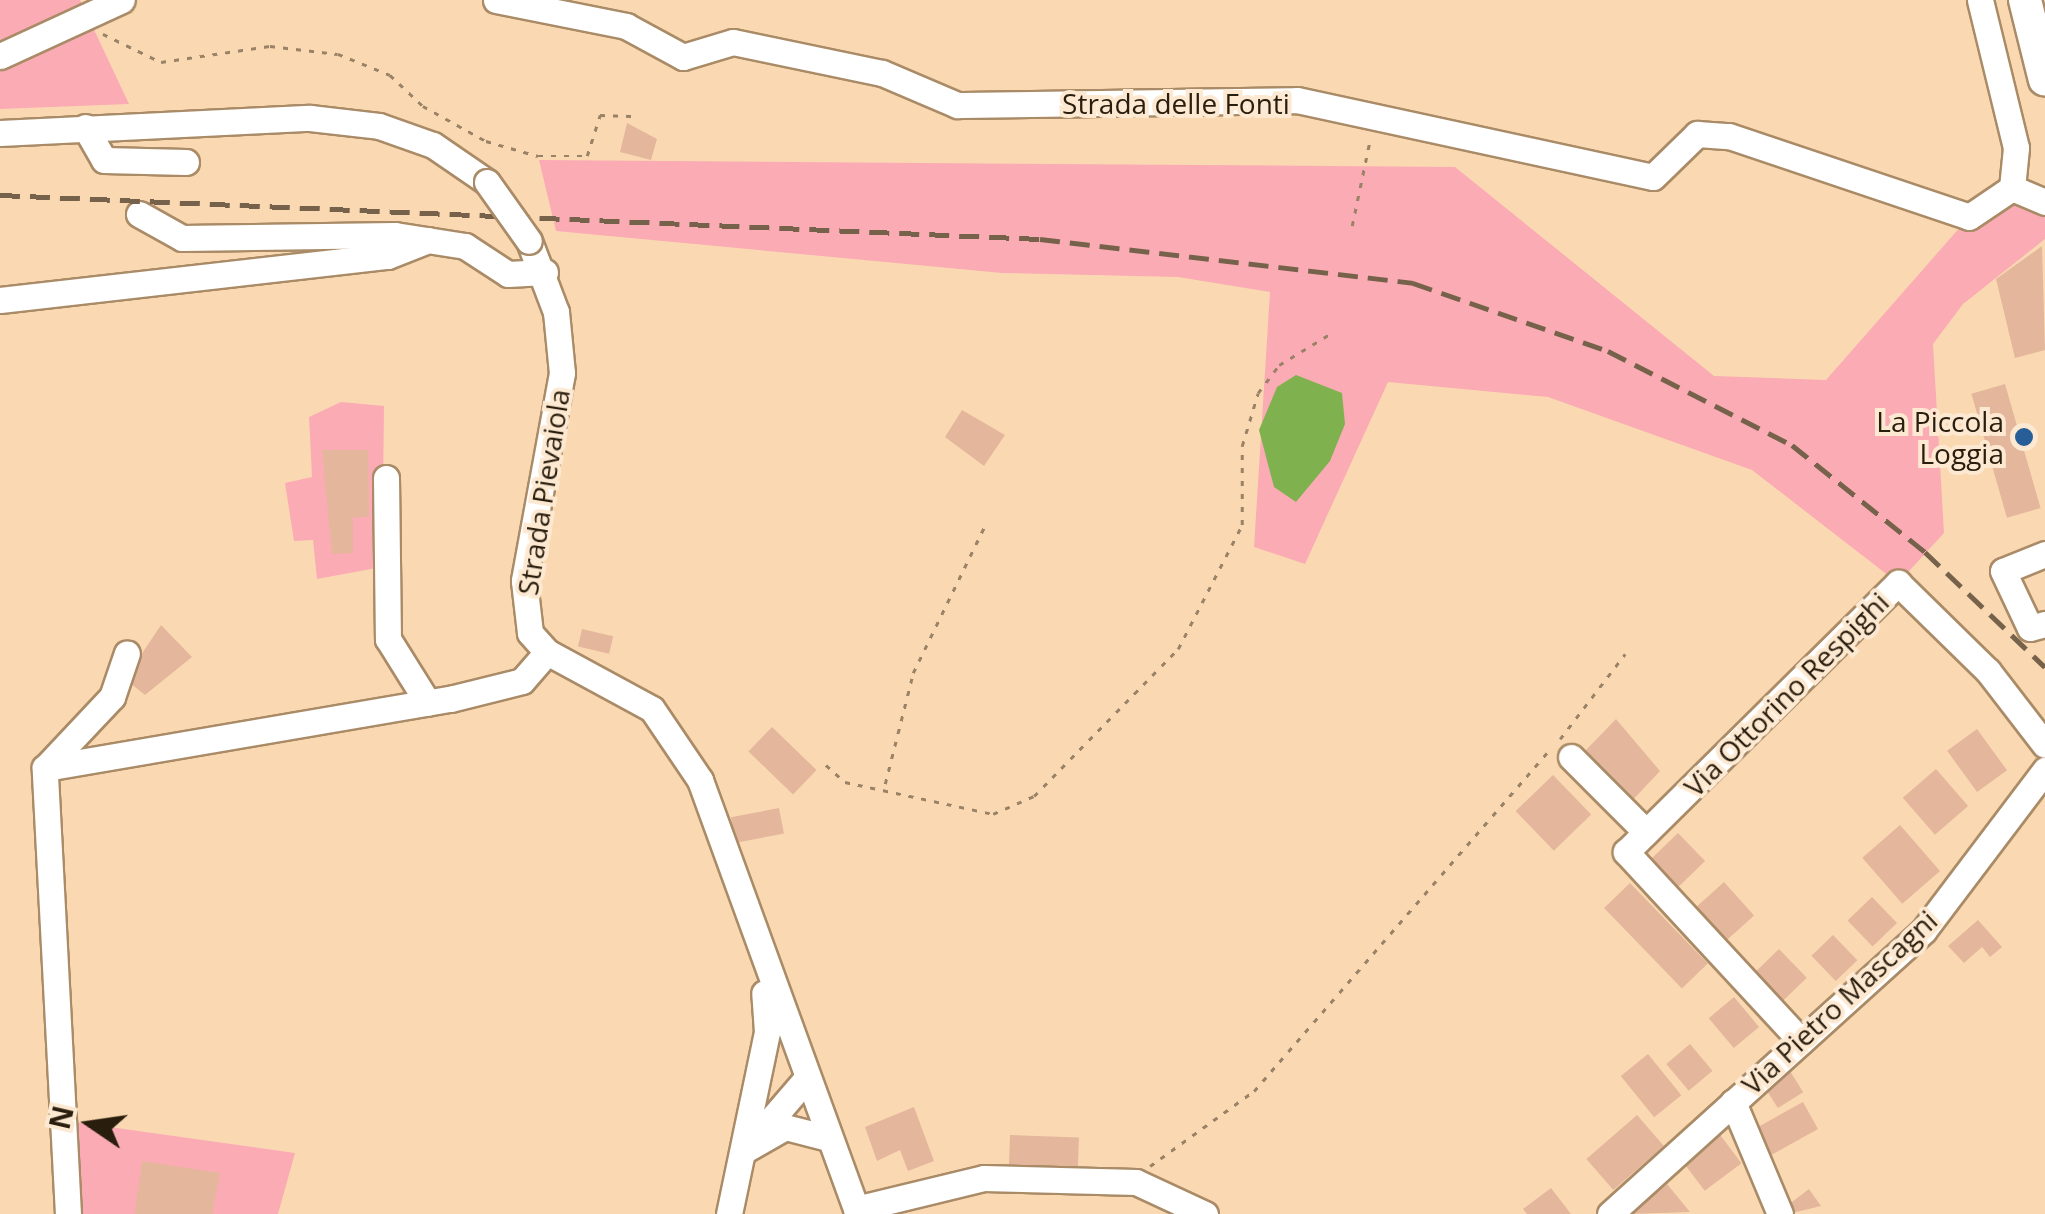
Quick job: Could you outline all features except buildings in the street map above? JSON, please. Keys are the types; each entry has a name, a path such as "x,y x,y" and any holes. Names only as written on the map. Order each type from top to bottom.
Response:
{"main road":[{"path":"2025,0 2045,80"}],"street":[{"name":"Strada delle Fonti","path":"496,0 626,26 682,57 733,42 882,73 956,105 1297,100 1653,177 1697,134 1729,136 1969,217 2012,188"},
{"path":"1980,0 2016,148 2012,188 2045,202"},
{"path":"0,56 115,3"},
{"name":"Strada Pievaiola","path":"0,133 310,118 379,126 434,145 487,182 529,241 545,272 562,372 524,612 547,652"},
{"path":"86,127 104,160 186,162"},
{"path":"139,214 182,238 428,240 465,246 508,274 545,272"},
{"path":"0,300 388,256 428,240"},
{"path":"386,478 388,639 428,703"},
{"path":"2045,554 2002,571 2030,628 2045,624"},
{"name":"Via Ottorino Respighi","path":"1646,832 1898,583 1988,671 2045,745"},
{"path":"45,768 428,703 522,681 547,652 652,709 700,780 760,959 857,1212 919,1187 984,1178 1136,1182 1205,1214"},
{"path":"68,1214 45,768 112,697 127,653"},
{"path":"1571,757 1646,832 1626,852 1801,1041"},
{"name":"Via Pietro Mascagni","path":"1610,1214 1924,930 2045,770"},
{"path":"729,1214 751,1143 767,1032 760,959"},
{"path":"755,1096 783,1078 806,1079"},
{"path":"751,1143 806,1079"},
{"path":"1733,1102 1780,1214"},
{"path":"751,1143 785,1127 828,1138"}],"path":[{"path":"82,18 139,60 161,62 270,46 338,54 390,74 423,106 486,141 538,156 587,156 600,115 638,116"},
{"path":"1352,226 1375,119"},
{"path":"826,765 845,782 884,785 992,814 1034,796 1178,649 1242,525 1242,446 1258,393 1279,365 1330,334"},
{"path":"884,785 913,673 986,523"},
{"path":"1136,1182 1254,1091 1625,654"}],"shaded area":[{"path":"0,0 80,0 129,104 0,109"},
{"path":"539,160 1455,167 1714,376 1826,380 1969,217 2012,188 2045,213 2045,239 1963,304 1933,344 1944,533 1898,583 1752,470 1548,397 1388,382 1305,564 1254,547 1270,292 1178,277 1002,273 556,231"},
{"path":"1296,375 1342,393 1345,424 1330,461 1296,502 1274,487 1259,430 1277,387"},
{"path":"341,402 384,406 382,567 317,579 313,540 294,541 285,483 312,477 309,417"},
{"path":"67,1121 295,1153 278,1214 68,1214"}],"railway":[{"path":"0,195 1040,239 1413,283 1608,351 1792,445 1925,552 2045,667"}],"place":[{"name":"La Piccola Loggia","path":"2024,437"}]}
